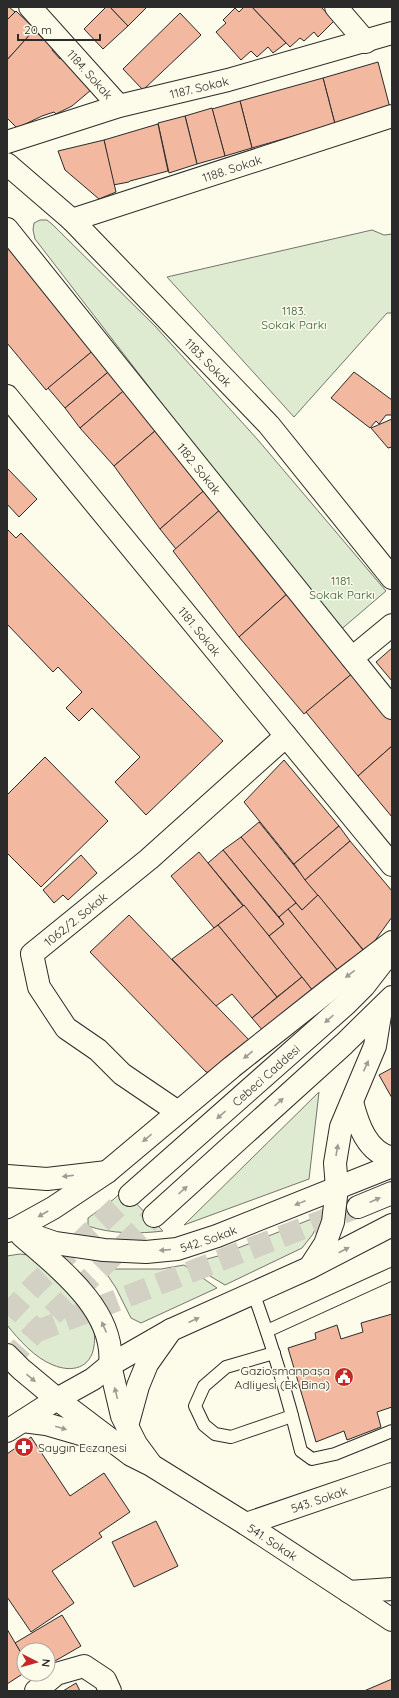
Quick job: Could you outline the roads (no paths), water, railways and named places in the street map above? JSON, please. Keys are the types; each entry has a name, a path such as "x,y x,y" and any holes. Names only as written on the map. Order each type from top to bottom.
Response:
{"street":[{"name":"1184. Sokak","path":"30,7 119,106"},
{"path":"336,7 366,42"},
{"name":"1187. Sokak","path":"7,142 119,106 228,80 392,34"},
{"name":"1188. Sokak","path":"72,220 392,116"},
{"name":"1183. Sokak","path":"7,164 72,220 269,424 392,578"},
{"name":"1182. Sokak","path":"7,229 392,708"},
{"name":"1181. Sokak","path":"7,396 392,865"},
{"path":"352,658 392,625"},
{"name":"1062/2. Sokak","path":"178,1112 122,1074 98,1050 66,1028 38,987 32,954 149,859 286,736"},
{"path":"151,1465 136,1444 122,1416 110,1365 111,1354 109,1339 104,1324 94,1308 65,1275 10,1228 53,1208 107,1172 178,1112 327,992 392,942"},
{"name":"Cebeci Caddesi","path":"130,1195 346,1004 364,986 392,948"},
{"path":"309,1268 325,1244 333,1222 336,1188 335,1163 341,1127 375,1046 388,1008"},
{"path":"154,1216 388,1008"},
{"path":"352,1102 356,1118 365,1138 375,1150 392,1158"},
{"name":"542. Sokak","path":"10,1228 55,1243 104,1250 146,1252 177,1249 217,1236 392,1166"},
{"path":"7,1176 48,1179 107,1172"},
{"path":"358,1208 392,1193"},
{"path":"15,1426 92,1379 110,1365 171,1330 309,1268 392,1224"},
{"path":"127,1426 138,1386 148,1364 171,1330"},
{"path":"7,1355 21,1369 57,1399 120,1447"},
{"path":"15,1426 46,1424 78,1432 120,1447"},
{"name":"541. Sokak","path":"120,1447 246,1524 392,1620"},
{"name":"543. Sokak","path":"246,1524 392,1474"},
{"path":"349,1592 392,1589"},
{"path":"36,1691 56,1674 84,1666 105,1680 110,1691"}],"lane":[{"path":"267,1331 392,1274"},
{"path":"253,1292 274,1352 301,1451 312,1459 335,1454 392,1431"},
{"path":"274,1352 226,1368 204,1386 195,1406 204,1425 215,1434 230,1437 292,1416"}],"tunnel":[{"path":"7,1315 35,1285 130,1195"},
{"path":"35,1332 358,1207"},
{"path":"7,1363 35,1332 154,1216"}],"place":[{"name":"Gaziosmanpaşa Adliyesi (Ek Bina)","path":"344,1377"},
{"name":"Saygın Eczanesi","path":"24,1447"}],"park label":[{"name":"1183. Sokak Parkı","path":"294,317"},
{"name":"1181. Sokak Parkı","path":"342,587"}]}
